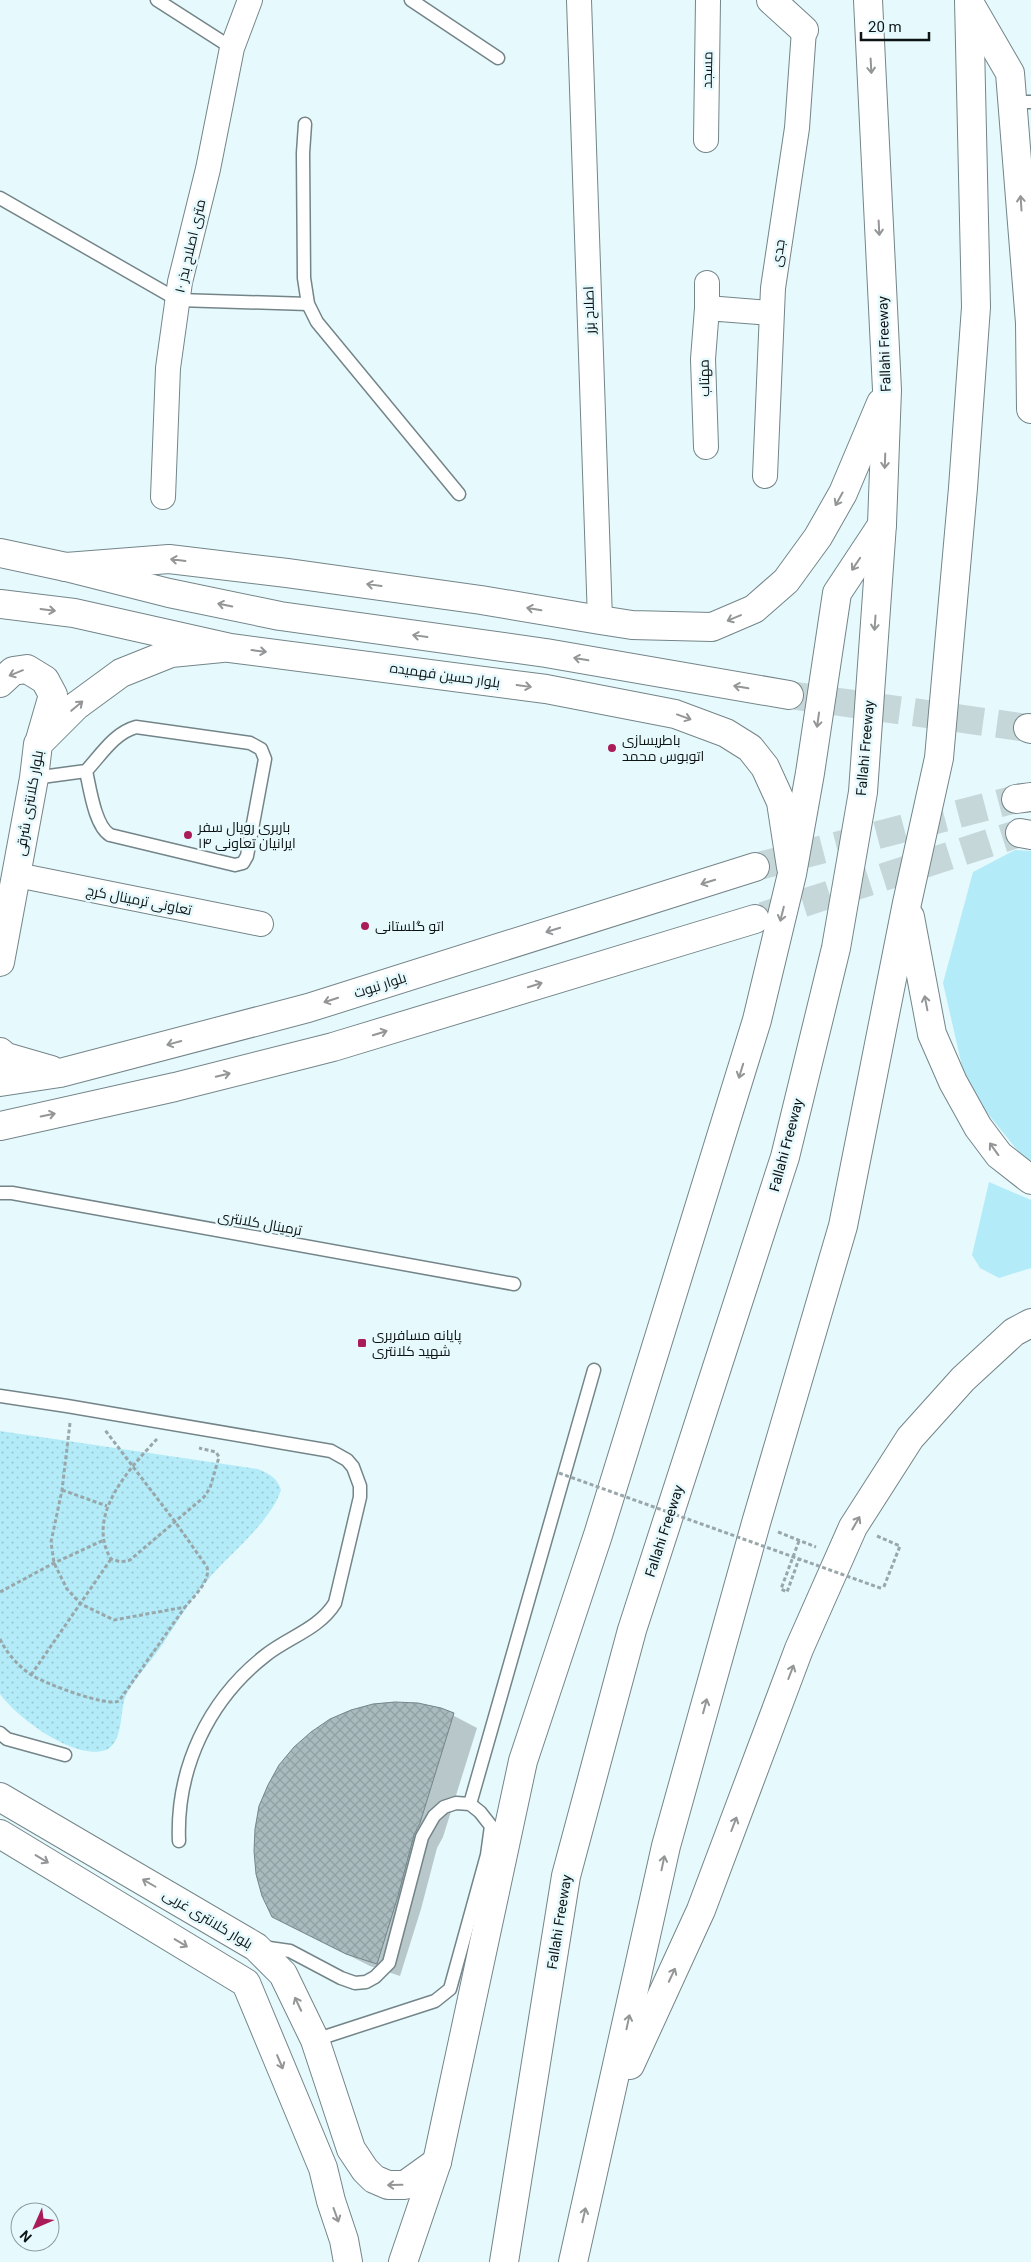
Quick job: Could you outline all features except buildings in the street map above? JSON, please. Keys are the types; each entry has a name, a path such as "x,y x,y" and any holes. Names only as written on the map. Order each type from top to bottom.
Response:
{"main road":[{"path":"771,0 804,30"},
{"name":"Fallahi Freeway","path":"504,2262 566,1876 632,1630 784,1156 836,948 863,792 882,524 887,390 868,0"},
{"path":"969,2 1010,73 1022,102 1030,323 1031,409"},
{"path":"573,2262 608,2114 666,1846 756,1522 843,1226 907,903 938,758 976,307 969,2"},
{"path":"66,567 169,560 288,573 632,624 712,627 754,609 786,581 818,537 842,493 887,390"},
{"path":"403,2262 437,2162 524,1761 598,1535 757,1020 792,874 810,773 837,593 882,524"},
{"path":"0,553 66,567 169,594 280,616 546,653 789,695"},
{"name":"بلوار حسین فهمیده","path":"0,604 74,613 230,648 546,689 675,714 726,733 750,748 765,767 781,802 792,874"},
{"name":"بلوار کلانتری شرقی","path":"0,962 8,874 34,778 38,744 76,706 121,673 171,653 230,648"},
{"path":"0,683 13,671 27,669 45,680 53,695 38,744"},
{"name":"بلوار نبوت","path":"0,1082 60,1073 308,1008 755,868"},
{"path":"907,903 932,1034 953,1082 978,1127 999,1155 1031,1180"},
{"path":"0,1126 175,1087 333,1047 754,919"},
{"path":"0,1052 6,1057 60,1073"},
{"path":"608,2114 701,1910 799,1649 853,1527 910,1438 963,1380 1014,1332 1031,1323"},
{"name":"بلوار کلانتری غربی","path":"0,1797 256,1947 283,1974 315,2040 352,2149 374,2179 388,2185 405,2184 437,2162"},
{"path":"0,1834 246,1983 323,2168 331,2201 344,2240 348,2262"},
{"path":"323,2168 329,2173 343,2174 350,2170 354,2156 352,2149"}],"street":[{"name":"۱۰ متری اصلاح بذر","path":"163,497 168,368 180,282 208,169 232,48 250,0"},
{"name":"اصلاح بزر","path":"579,0 600,620"},
{"name":"مسجد","path":"706,140 708,0"},
{"name":"جدی","path":"766,476 773,288 797,128 804,30"},
{"name":"مهتاب","path":"706,447 703,359 707,283"},
{"path":"707,308 771,313"},
{"name":"تعاونی ترمینال کرج","path":"8,874 261,924"}],"lane":[{"path":"157,0 232,48"},
{"path":"411,0 498,58"},
{"path":"305,124 303,153 304,278 308,304 317,322 459,494"},
{"path":"0,198 178,300 308,304"},
{"path":"34,778 86,771 116,738 126,730 136,727 250,743 261,749 265,759 247,856 243,863 235,865 110,835 103,831 99,821 86,771"},
{"name":"ترمینال کلانتری","path":"0,1193 12,1193 514,1284"},
{"path":"470,1804 594,1370"},
{"path":"0,1396 331,1451 347,1460 358,1475 360,1496 335,1603 328,1614 319,1622 286,1641 246,1672 215,1710 201,1734 182,1786 178,1813 179,1841"},
{"path":"0,1733 7,1738 65,1755"},
{"path":"256,1947 290,1951 341,1978 355,1982 366,1982 375,1977 389,1963 422,1837 434,1816 444,1807 456,1804 470,1804 480,1812 491,1826 486,1855 450,1989 435,2001 315,2040"}],"path":[{"path":"70,1423 62,1490 51,1542 54,1563 67,1589 81,1604 114,1620 185,1607"},
{"path":"0,1639 5,1650 31,1675 86,1697 113,1704 119,1702 206,1580 208,1572 176,1523 105,1430"},
{"path":"157,1440 132,1466 107,1506 104,1540 106,1550 111,1559 121,1562 130,1560 196,1505 210,1488 219,1457 216,1452"},
{"path":"559,1473 883,1589 900,1546"},
{"path":"62,1490 107,1506"},
{"path":"756,1522 840,1556"},
{"path":"0,1592 54,1563 104,1540"},
{"path":"799,1541 781,1589 787,1592 799,1559"},
{"path":"31,1675 111,1559"}],"shaded area":[{"path":"1015,850 1031,851 1031,1167 967,1088 943,983 973,872"},
{"path":"989,1182 1031,1200 1031,1268 999,1278 980,1268 972,1255"},
{"path":"0,1431 258,1469 275,1479 281,1490 275,1503 258,1527 199,1590 132,1686 123,1704 118,1734 115,1741 106,1750 93,1752 63,1743 33,1725 8,1704 0,1694"}],"tunnel":[{"path":"789,695 1028,728"},
{"path":"755,867 1016,799"},
{"path":"763,916 1020,833"}],"place":[{"name":"باطریسازی اتوبوس محمد","path":"612,748"},
{"name":"باربری رویال سفر ایرانیان تعاونی ۱۴","path":"188,835"},
{"name":"اتو گلستانی","path":"365,926"},
{"name":"پایانه مسافربری شهید کلانتری","path":"362,1343"}]}
